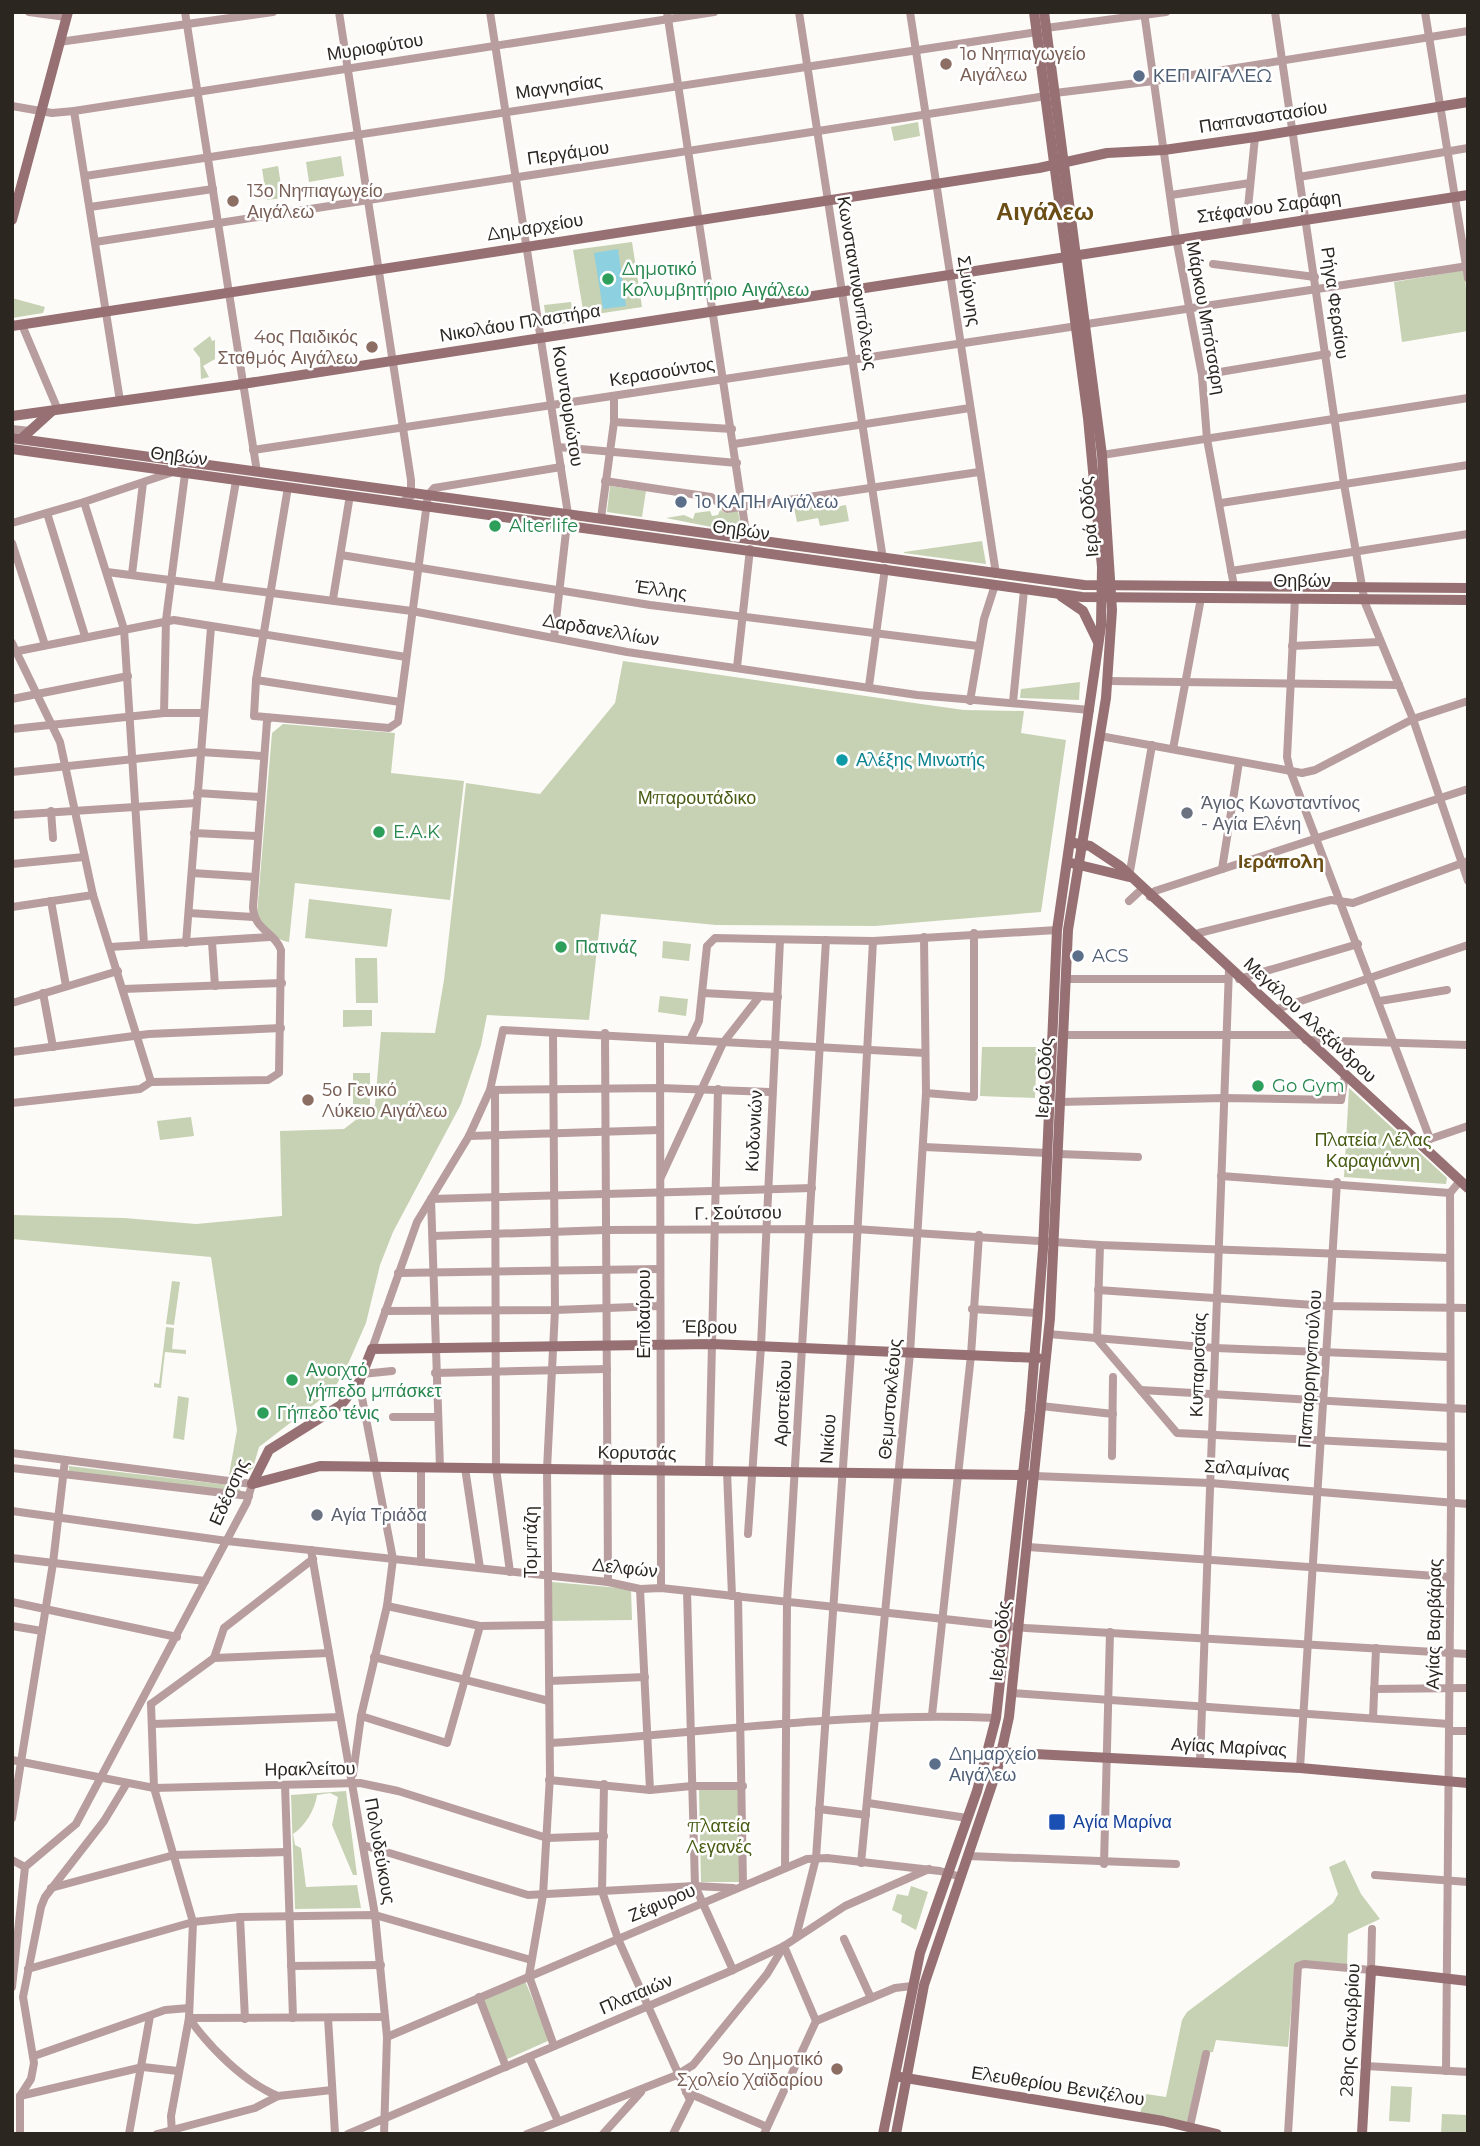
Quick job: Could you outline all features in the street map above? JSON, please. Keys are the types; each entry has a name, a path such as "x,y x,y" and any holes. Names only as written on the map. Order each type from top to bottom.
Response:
{"main road":[{"name":"Ιερά Οδός","path":"1034,12 1042,30"},
{"name":"Ιερά Οδός","path":"896,2134 927,1976 1002,1752 1012,1693 1048,1334 1057,930 1065,862 1074,843 1100,736 1108,681 1102,454 1050,95 1042,30 1044,12"},
{"path":"12,220 67,15"},
{"name":"Παπαναστασίου","path":"1060,164 1107,153 1164,150 1468,102"},
{"name":"Δημαρχείου","path":"17,325 1060,164"},
{"name":"Στέφανου Σαράφη","path":"1072,255 1468,195"},
{"name":"Νικολάου Πλαστήρα","path":"12,416 242,384 1072,255"},
{"name":"Ιερά Οδός","path":"1053,1153 1060,1102 1068,930 1077,865 1074,843 1107,592 1082,325"},
{"path":"17,438 55,411"},
{"name":"Θηβών","path":"17,438 412,492 428,500"},
{"name":"Θηβών","path":"12,449 402,502 428,500 995,580 1107,592 1201,598 1295,598 1468,589"},
{"name":"Θηβών","path":"569,519 601,518 749,544"},
{"name":"Θηβών","path":"995,580 1024,590 1045,593 1234,586 1468,600"},
{"path":"1045,593 1068,599 1083,611 1097,635 1098,645"},
{"name":"Μεγάλου Αλεξάνδρου","path":"1074,843 1095,848 1120,866 1232,975 1426,1143 1464,1185"},
{"name":"Μεγάλου Αλεξάνδρου","path":"1065,862 1129,877"},
{"name":"Ιερά Οδός","path":"883,2134 912,1986 924,1941 967,1818 996,1718 1008,1626 1037,1313 1049,1242"},
{"name":"Έβρου","path":"372,1349 712,1344 1046,1359"},
{"name":"Εδέσσης","path":"252,1484 269,1450 336,1410 361,1378 372,1349"},
{"name":"Κορυτσάς","path":"252,1484 320,1466 1023,1475"},
{"name":"Σαλαμίνας","path":"1023,1475 1035,1476"},
{"name":"Αγίας Μαρίνας","path":"988,1752 1300,1768 1468,1783"},
{"path":"1371,1970 1468,1982"},
{"name":"28ης Οκτωβρίου","path":"1362,2134 1371,1970"},
{"name":"Ελευθερίου Βενιζέλου","path":"893,2076 1190,2126 1217,2134"}],"street":[{"path":"29,12 67,15"},
{"path":"185,12 257,472"},
{"path":"59,42 273,12"},
{"path":"339,12 412,492 402,502"},
{"name":"Κουντουριώτου","path":"490,12 569,519 554,638"},
{"name":"Μυριοφύτου","path":"12,106 41,112 74,111 668,16 714,12"},
{"name":"Κωνσταντινουπόλεως","path":"799,12 884,563 869,686"},
{"name":"Σμύρνης","path":"910,12 995,580 978,646 970,701"},
{"name":"Μαγνησίας","path":"85,176 1166,12"},
{"name":"Ρήγα Φεραίου","path":"1275,12 1318,290 1344,484 1363,593 1379,642 1413,719 1465,862 1468,881"},
{"path":"1425,12 1468,278"},
{"name":"Μάρκου Μπότσαρη","path":"1144,15 1176,238 1202,375 1207,439 1221,503 1234,586"},
{"path":"668,16 749,544 737,667"},
{"name":"Περγάμου","path":"95,242 1468,31"},
{"path":"74,111 120,401"},
{"path":"1246,228 1255,137"},
{"path":"1299,177 1468,148"},
{"path":"1171,195 1250,183"},
{"path":"90,207 213,189"},
{"path":"1213,264 1315,277"},
{"name":"Κερασούντος","path":"253,450 961,342 1190,311 1467,267"},
{"path":"17,325 55,411"},
{"path":"1202,375 1327,354"},
{"path":"601,518 614,422 614,396"},
{"path":"1102,454 1468,398"},
{"path":"734,444 970,408"},
{"path":"614,422 732,429"},
{"path":"12,429 30,431"},
{"path":"558,447 737,463"},
{"path":"1221,503 1468,465"},
{"path":"288,487 256,680 254,716 394,727 400,702 428,500 434,488 561,467"},
{"path":"605,481 711,497 727,509 979,471"},
{"path":"12,523 143,483 170,472"},
{"path":"164,713 166,620 185,474"},
{"path":"218,585 236,481"},
{"path":"132,574 143,483"},
{"path":"333,599 350,495"},
{"path":"84,502 124,629 133,805 144,944"},
{"path":"47,513 85,636"},
{"path":"1231,570 1468,534"},
{"path":"12,543 45,645"},
{"name":"Έλλης","path":"341,555 743,618 978,646"},
{"name":"Δαρδανελλίων","path":"107,572 333,599 554,638 970,701 1013,702 1090,710"},
{"path":"1013,702 1024,590"},
{"path":"1173,749 1201,598"},
{"path":"1295,598 1287,757 1290,770 1396,1043 1426,1143 1468,1126"},
{"path":"152,1082 93,895 55,726 13,649 166,620 406,657"},
{"path":"186,943 211,627"},
{"path":"1292,646 1379,642"},
{"path":"12,699 128,676"},
{"path":"256,680 400,702"},
{"path":"1108,681 1399,685"},
{"path":"1100,736 1239,762 1290,770 1315,770 1413,719 1468,701"},
{"path":"12,729 164,713 204,713"},
{"path":"270,718 267,721 262,756 253,917 270,937"},
{"path":"1129,877 1152,745"},
{"path":"12,772 200,752 262,756"},
{"path":"1222,869 1239,762"},
{"path":"1129,901 1146,893 1468,789"},
{"path":"12,815 197,798 260,797"},
{"path":"51,811 52,838"},
{"path":"194,833 257,836"},
{"path":"12,864 85,858"},
{"path":"1194,937 1199,933 1331,900 1353,902 1465,862"},
{"path":"192,873 255,877"},
{"path":"12,907 93,895"},
{"path":"51,901 66,986"},
{"path":"189,913 253,917"},
{"path":"691,1040 698,1026 707,946 715,938 873,941 1057,930"},
{"path":"926,1093 974,1097 974,933"},
{"path":"12,1103 140,1089 152,1082 276,1077 280,1069 282,983 278,940 270,937 110,947"},
{"name":"Θεμιστοκλέους","path":"861,1863 883,1612 900,1474 910,1353 926,1093 924,937"},
{"name":"Κυδωνιών","path":"748,1534 761,1346 766,1188 780,940"},
{"name":"Αριστείδου","path":"785,1867 787,1602 826,940"},
{"name":"Νικίου","path":"796,1937 816,1858 851,1351 855,1229 873,941"},
{"path":"212,942 215,986"},
{"path":"1066,979 1232,975 1358,944"},
{"path":"1274,1010 1468,945"},
{"path":"12,1003 118,971"},
{"name":"Κυπαρισσίας","path":"1200,1763 1226,1035 1232,975"},
{"path":"123,989 282,983"},
{"path":"1380,1001 1447,990"},
{"path":"43,993 53,1047"},
{"path":"703,993 778,997"},
{"path":"660,1180 723,1043 759,997"},
{"path":"12,1052 137,1035 281,1028"},
{"name":"Εδέσσης","path":"372,1349 417,1222 469,1136 492,1091 500,1034 503,1030 553,1033"},
{"path":"553,1033 605,1033 723,1043 925,1053"},
{"name":"Τομπάζη","path":"553,1033 555,1310 547,1469 550,1743 543,1895 529,1976 554,2046"},
{"path":"605,1033 608,1582"},
{"path":"1064,1035 1226,1035 1468,1045"},
{"name":"Επιδαύρου","path":"660,1039 661,1588"},
{"path":"1060,1102 1224,1098 1341,1100 1345,1075"},
{"path":"510,1572 496,1468 498,1272 492,1091 660,1088 772,1092"},
{"path":"709,1471 718,1089"},
{"path":"469,1136 660,1130"},
{"path":"924,1147 1138,1157"},
{"path":"1221,1176 1337,1182 1450,1193 1464,1185"},
{"name":"Παπαρρηγοπούλου","path":"1300,1768 1337,1182"},
{"path":"440,1468 431,1199 811,1188"},
{"name":"Αγίας Βαρβάρας","path":"1446,2071 1451,1503 1450,1193"},
{"name":"Γ. Σούτσου","path":"433,1236 606,1230 809,1228 918,1232 1100,1245 1450,1258"},
{"path":"932,1715 940,1619 971,1355 979,1236"},
{"path":"1100,1245 1097,1339 1177,1433 1450,1447"},
{"path":"398,1273 660,1269"},
{"path":"1098,1290 1329,1306 1468,1308"},
{"path":"385,1311 660,1306"},
{"path":"972,1309 1037,1313"},
{"path":"1048,1334 1215,1348 1450,1357"},
{"path":"435,1373 607,1369"},
{"path":"352,1783 361,1716 387,1606 393,1559 361,1378 392,1371"},
{"path":"1112,1456 1113,1377"},
{"path":"1141,1390 1468,1409"},
{"path":"1041,1406 1113,1414"},
{"path":"393,1417 438,1417"},
{"path":"12,1453 252,1484"},
{"path":"12,1818 46,1609 65,1460"},
{"path":"421,1467 421,1562"},
{"path":"12,1468 249,1496"},
{"path":"465,1468 480,1568"},
{"path":"363,1844 514,1891 543,1895 695,1886 739,1887 743,1786 742,1726 727,1471"},
{"name":"Σαλαμίνας","path":"1035,1476 1210,1483 1468,1504"},
{"name":"Εδέσσης","path":"26,1867 76,1824 227,1541 252,1484"},
{"name":"Δελφών","path":"12,1511 312,1555 393,1559 608,1582 640,1589 661,1588 1008,1626 1468,1654"},
{"path":"1028,1547 1450,1577"},
{"path":"214,1658 224,1628 312,1555"},
{"name":"Πολυδεύκους","path":"312,1555 375,1916 387,2037 384,2134"},
{"path":"12,1558 205,1581"},
{"path":"640,1589 650,1790"},
{"path":"687,1591 695,1886 733,1969"},
{"path":"12,1602 177,1637"},
{"path":"387,1606 480,1626 547,1625"},
{"path":"12,1626 42,1630"},
{"path":"361,1716 447,1742 480,1626"},
{"path":"1104,1864 1110,1632"},
{"path":"1373,1718 1376,1648"},
{"path":"151,1703 214,1658 329,1653"},
{"path":"374,1657 549,1701"},
{"path":"548,1681 645,1677"},
{"path":"1374,1689 1468,1688"},
{"path":"1012,1693 1304,1712 1468,1731"},
{"path":"145,1696 151,1703 154,1788 193,1922 190,2008 178,2071 172,2132"},
{"path":"550,1743 648,1737 742,1726 874,1718 932,1715 996,1718"},
{"path":"153,1724 341,1717"},
{"name":"Ηρακλείτου","path":"12,1760 154,1788 352,1783 398,1791 547,1838 604,1836"},
{"path":"549,1780 650,1790 692,1786 743,1786"},
{"path":"20,2134 15,2122 16,2095 31,2079 34,2056 24,2007 28,1969 41,1907 51,1888 104,1821 127,1783"},
{"path":"604,1784 603,1891 618,1938 690,2100 673,2134"},
{"path":"285,1785 293,2018"},
{"path":"868,1803 967,1818"},
{"path":"819,1809 866,1815"},
{"path":"51,1888 174,1855 287,1852"},
{"path":"968,1856 1104,1864 1176,1864"},
{"name":"Ζέφυρου","path":"387,2037 785,1867 816,1858 929,1869 961,1877"},
{"path":"12,1860 26,1867 15,1943 12,1987"},
{"name":"Πλαταιών","path":"348,2134 784,1946 845,1906 929,1869"},
{"path":"1375,1875 1468,1882"},
{"path":"28,1969 193,1922 240,1917 375,1916 531,1960"},
{"path":"240,1917 245,2019"},
{"name":"28ης Οκτωβρίου","path":"1371,1970 1372,1929"},
{"path":"844,1939 871,1998"},
{"path":"784,1946 816,2021"},
{"path":"527,2134 677,2075 703,2054 767,1974 784,1946"},
{"path":"1288,2134 1298,1966 1304,1964 1371,1970"},
{"path":"291,1966 381,1965"},
{"path":"686,2092 766,2131 816,2021 895,1988 912,1986"},
{"path":"479,1997 506,2067"},
{"path":"34,2056 165,2010 190,2008"},
{"path":"129,2134 150,2016"},
{"path":"189,2018 385,2017"},
{"path":"189,2018 203,2036 254,2083 278,2096"},
{"path":"328,2018 335,2134"},
{"path":"1190,2126 1206,2054"},
{"path":"529,2057 558,2121"},
{"path":"1366,2066 1468,2072"},
{"path":"16,2095 143,2067 178,2071"},
{"path":"603,2134 633,2098 649,2086"},
{"path":"157,2134 255,2108 278,2096 332,2090"}],"green space":[{"path":"918,122 920,136 894,141 891,127"},
{"path":"341,156 344,176 309,182 306,162"},
{"path":"278,166 283,198 267,200 262,169"},
{"name":"Δημοτικό Κολυμβητήριο Αιγάλεω","path":"632,242 642,307 584,316 573,250"},
{"path":"1465,270 1468,331 1402,342 1394,282"},
{"path":"12,298 45,307 43,313 12,318"},
{"path":"571,302 574,322 547,326 544,305"},
{"path":"210,336 212,341 215,340 215,359 203,366 209,377 201,379 200,358 193,349"},
{"path":"610,486 646,491 642,517 607,512"},
{"path":"815,504 817,510 846,505 849,521 820,526 818,518 797,522 794,508"},
{"path":"720,510 726,513 738,511 742,533 666,518 684,515 693,519 695,513 710,511 712,516 718,515"},
{"path":"982,541 986,564 904,553 904,552"},
{"name":"Μπαρουτάδικο","path":"623,661 964,710 1024,711 1021,733 1066,740 1041,912 875,926 716,925 601,914 589,1020 487,1015 481,1045 461,1104 393,1232 380,1265 366,1323 334,1389 259,1447 253,1468 242,1475 229,1475 237,1430 211,1257 12,1239 12,1215 124,1218 196,1224 282,1216 280,1131 344,1129 375,1105 381,1032 435,1033 444,980 466,783 540,794 615,703"},
{"path":"1080,682 1079,700 1020,698 1021,689"},
{"name":"E.A.K","path":"283,724 395,733 391,773 464,781 450,900 295,883 289,942 270,932 257,914 272,733"},
{"path":"309,899 392,909 387,947 305,938"},
{"path":"663,941 691,944 689,961 662,958"},
{"path":"355,958 377,958 378,1003 356,1003"},
{"path":"660,996 688,999 686,1016 658,1012"},
{"path":"343,1010 372,1010 372,1026 343,1027"},
{"path":"982,1047 1037,1047 1035,1098 980,1096"},
{"path":"353,1073 370,1073 370,1105 353,1104"},
{"name":"Πλατεία Λέλας Καραγιάννη","path":"1349,1088 1447,1178 1446,1184 1344,1177"},
{"path":"191,1117 194,1136 160,1140 157,1121"},
{"path":"172,1281 180,1282 174,1325 166,1324"},
{"path":"166,1327 174,1328 172,1349 186,1350 186,1354 165,1352 161,1388 154,1387 154,1383 159,1384"},
{"path":"178,1396 189,1398 184,1440 173,1438"},
{"path":"69,1466 237,1486 242,1492 69,1472"},
{"path":"552,1582 631,1589 632,1620 552,1621"},
{"name":"πλατεία Λεγανές","path":"699,1790 738,1790 740,1882 701,1882"},
{"path":"346,1791 357,1875 353,1875 332,1825 338,1797 330,1793 317,1795 309,1817 293,1834 295,1845 301,1848 306,1887 357,1885 361,1908 295,1909 291,1795"},
{"path":"1345,1860 1361,1894 1380,1919 1348,1934 1347,1964 1298,1962 1295,1966 1288,2047 1216,2040 1213,2052 1203,2053 1187,2122 1140,2113 1146,2094 1166,2097 1182,2020 1187,2012 1333,1903 1338,1894 1329,1867"},
{"path":"911,1886 928,1892 916,1930 901,1922 902,1915 892,1910 897,1894 908,1896"},
{"path":"525,1981 550,2040 505,2060 483,2000"},
{"path":"1391,2086 1412,2087 1410,2122 1389,2121"},
{"path":"1442,2114 1468,2115 1468,2134 1441,2134"}],"water":[{"path":"618,249 626,306 603,309 594,253"}],"place":[{"name":"1ο Νηπιαγωγείο Αιγάλεω","path":"946,64"},
{"name":"ΚΕΠ ΑΙΓΑΛΕΩ","path":"1139,76"},
{"name":"13ο Νηπιαγωγείο Αιγάλεω","path":"233,201"},
{"name":"Δημοτικό Κολυμβητήριο Αιγάλεω","path":"608,279"},
{"name":"4ος Παιδικός Σταθμός Αιγάλεω","path":"372,347"},
{"name":"1ο ΚΑΠΗ Αιγάλεω","path":"681,502"},
{"name":"Alterlife","path":"495,526"},
{"name":"Αλέξης Μινωτής","path":"842,760"},
{"name":"Άγιος Κωνσταντίνος - Αγία Ελένη","path":"1187,813"},
{"name":"E.A.K","path":"379,832"},
{"name":"Πατινάζ","path":"561,947"},
{"name":"ACS","path":"1078,956"},
{"name":"Go Gym","path":"1258,1086"},
{"name":"5ο Γενικό Λύκειο Αιγάλεω","path":"308,1100"},
{"name":"Ανοιχτό γήπεδο μπάσκετ","path":"292,1380"},
{"name":"Γήπεδο τένις","path":"263,1413"},
{"name":"Αγία Τριάδα","path":"317,1515"},
{"name":"Δημαρχείο Αιγάλεω","path":"935,1764"},
{"name":"Αγία Μαρίνα","path":"1057,1822"},
{"name":"9ο Δημοτικό Σχολείο Χαϊδαρίου","path":"837,2069"}],"district":[{"name":"Αιγάλεω","path":"1045,211"},
{"name":"Ιεράπολη","path":"1281,861"}]}
